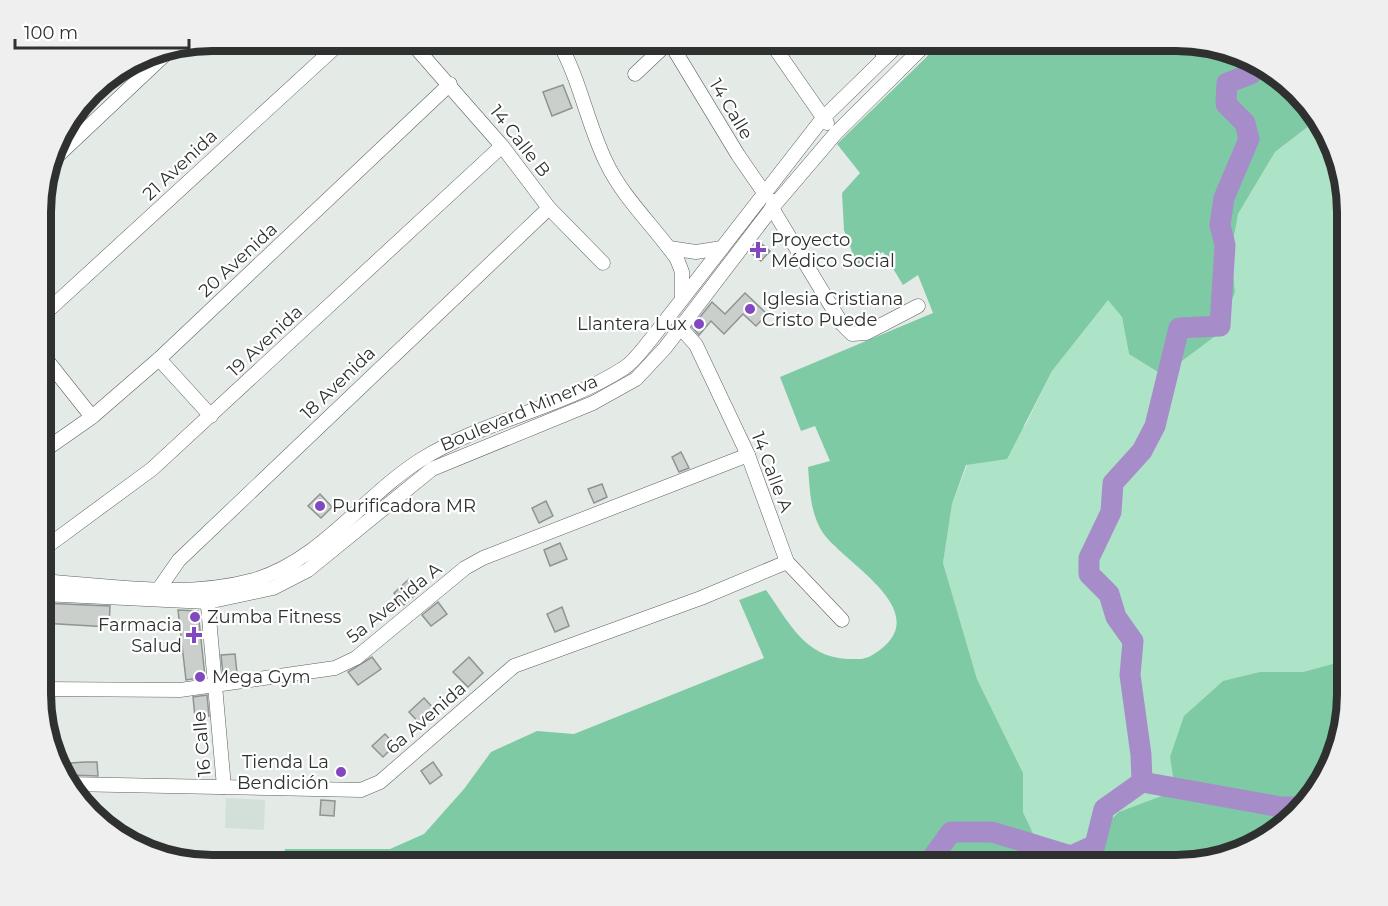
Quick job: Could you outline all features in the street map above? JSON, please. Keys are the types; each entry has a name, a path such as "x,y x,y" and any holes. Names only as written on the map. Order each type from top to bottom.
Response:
{"street":[{"name":"21 Avenida","path":"51,308 330,51"},
{"name":"14 Calle B","path":"420,51 502,146 549,208 603,263"},
{"path":"564,51 604,160 617,183 669,248 682,272 682,299"},
{"path":"635,74 659,51"},
{"name":"14 Calle","path":"675,51 738,155 765,194"},
{"path":"778,51 823,118 836,133"},
{"path":"881,51 885,56"},
{"name":"Boulevard Minerva","path":"51,582 207,596 275,572 298,559 350,519 404,471 423,458 588,388 627,366 823,118 890,51"},
{"name":"Boulevard Minerva","path":"51,594 207,596 253,594 273,588 299,575 432,469 593,404 636,379 650,366 772,208 836,133 918,51"},
{"path":"63,151 159,61"},
{"name":"20 Avenida","path":"51,446 92,417 159,359 450,84"},
{"name":"19 Avenida","path":"51,543 152,469 502,146"},
{"path":"797,152 795,166 776,194 772,208 842,324 852,334 866,333 918,306"},
{"name":"18 Avenida","path":"158,590 179,560 549,208"},
{"path":"669,248 696,252 722,248"},
{"name":"14 Calle A","path":"680,327 696,345 748,455 787,562 842,620"},
{"path":"159,359 211,416"},
{"path":"51,365 92,417"},
{"name":"5a Avenida A","path":"51,689 180,690 215,687 335,668 356,658 465,568 483,558 748,455"},
{"name":"6a Avenida","path":"78,783 361,790 380,782 514,666 701,598 787,562"},
{"name":"16 Calle","path":"207,596 224,787"}],"shaded area":[{"path":"226,798 265,800 264,830 225,828"}],"green space":[{"path":"933,51 1197,52 1238,63 1266,78 1290,98 1304,114 1311,125 1275,152 1238,214 1231,253 1235,292 1218,334 1163,375 1129,354 1122,317 1108,300 1052,371 1007,459 966,465 952,504 943,563 977,679 1023,773 1023,812 1042,853 1078,852 1119,812 1175,791 1170,757 1184,716 1223,681 1260,672 1303,672 1337,663 1337,705 1334,726 1328,746 1310,784 1282,815 1266,828 1228,846 1187,855 284,855 285,849 390,849 424,834 464,789 491,752 537,731 574,734 764,658 739,600 766,590 799,636 820,652 833,657 862,659 874,654 891,638 897,622 892,606 882,590 834,546 823,533 815,517 808,467 830,461 815,426 801,431 780,377 933,313 918,275 903,285 883,252 857,265 844,230 842,193 860,173 837,144"},
{"path":"1311,125 1328,160 1337,201 1337,663 1303,672 1260,672 1170,757 1175,791 1099,833 1078,852 1042,853 1023,812 1023,773 977,679 943,563 952,504 967,465 1025,426 1052,371 1108,299 1122,317 1129,354 1235,292 1231,253 1238,214 1275,152"}],"building":[{"path":"563,85 572,108 552,116 543,92"},
{"name":"Proyecto Médico Social","path":"758,241 770,251 761,261 750,252"},
{"path":"745,293 767,314 756,326 743,314 724,334 711,321 699,335 692,327 712,302 725,314"},
{"path":"681,452 689,468 679,472 672,457"},
{"path":"602,484 607,497 594,503 588,489"},
{"name":"Purificadora MR","path":"320,494 332,507 321,518 308,506"},
{"path":"546,501 553,516 539,523 532,508"},
{"path":"560,543 567,559 550,566 544,550"},
{"path":"409,579 419,591 404,605 394,593"},
{"path":"438,602 447,614 431,626 422,615"},
{"path":"51,603 110,606 109,627 51,624"},
{"path":"562,607 569,626 555,632 547,614"},
{"path":"178,610 198,611 205,677 186,680"},
{"path":"235,654 237,673 223,675 221,655"},
{"path":"372,657 381,669 358,685 348,672"},
{"path":"469,657 483,673 468,687 453,672"},
{"path":"207,695 209,716 195,717 193,697"},
{"path":"424,698 436,711 421,725 409,712"},
{"path":"385,734 395,745 383,757 372,746"},
{"path":"97,762 98,776 73,775 71,763"},
{"path":"433,762 442,775 430,784 421,771"},
{"path":"321,800 335,801 334,816 320,815"}],"waterway":[{"path":"1073,855 1095,845 1104,809 1142,782 1141,755 1130,675 1133,641 1116,617 1109,594 1089,574 1089,558 1111,512 1113,483 1142,451 1155,426 1179,328 1220,326 1225,245 1220,225 1224,198 1249,139 1245,123 1226,104 1227,83 1251,74"},
{"path":"1142,782 1290,807"},
{"path":"934,855 951,832 992,832 1068,855"}],"place":[{"name":"Proyecto Médico Social","path":"758,250"},
{"name":"Iglesia Cristiana Cristo Puede","path":"750,309"},
{"name":"Llantera Lux","path":"699,324"},
{"name":"Purificadora MR","path":"320,506"},
{"name":"Zumba Fitness","path":"195,617"},
{"name":"Farmacia Salud","path":"194,635"},
{"name":"Mega Gym","path":"200,677"},
{"name":"Tienda La Bendición","path":"341,772"}]}
